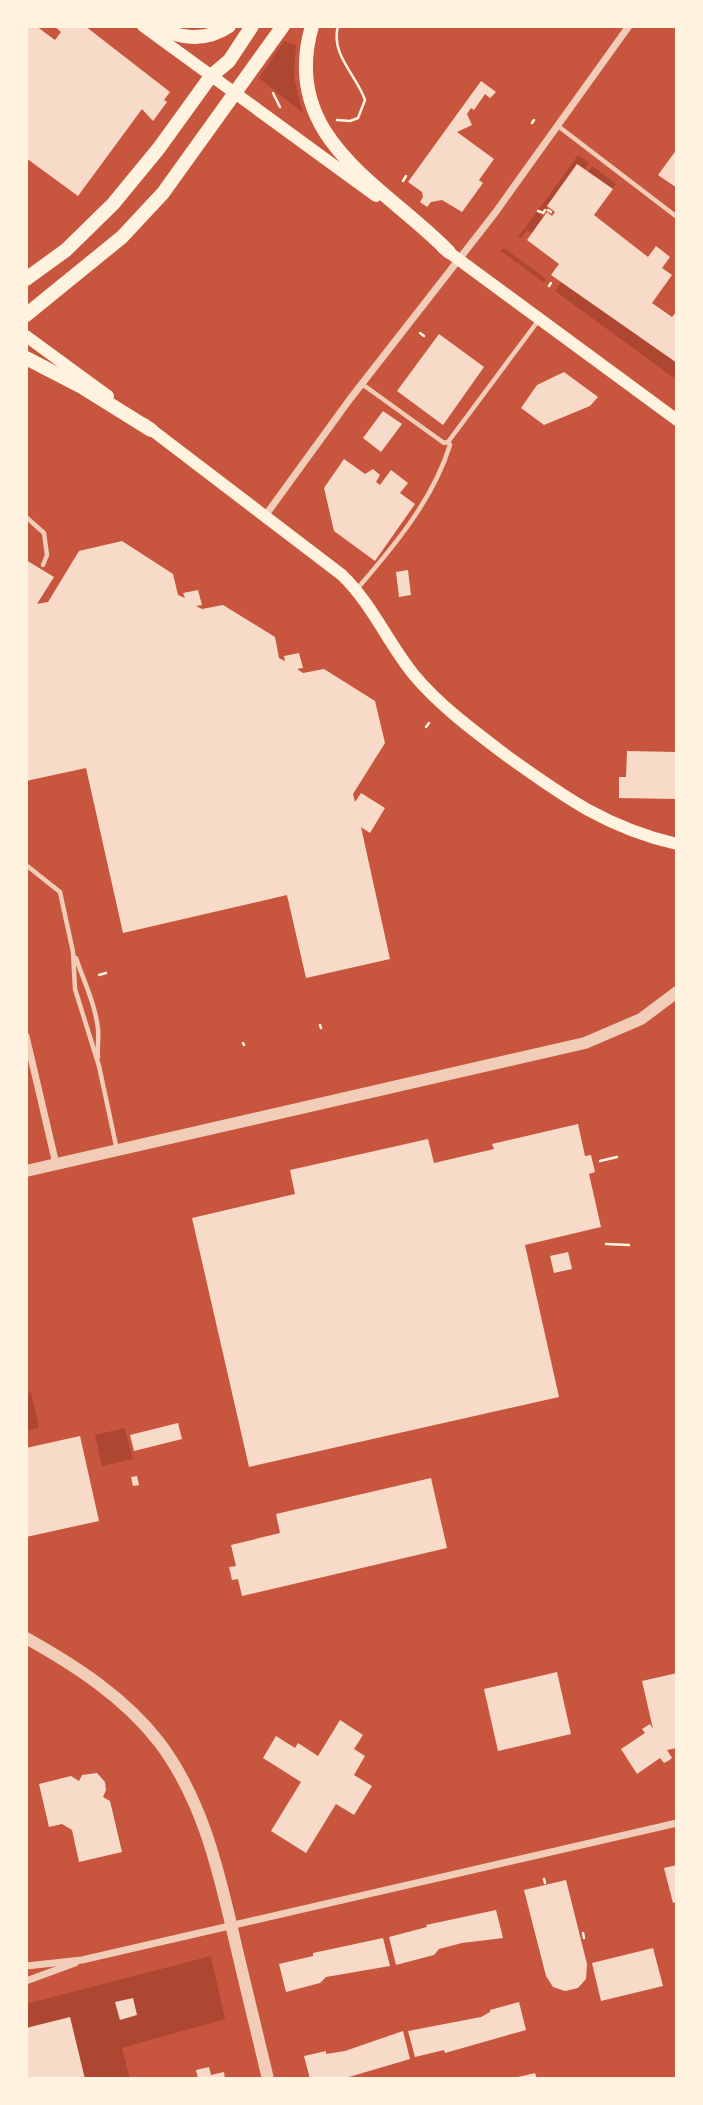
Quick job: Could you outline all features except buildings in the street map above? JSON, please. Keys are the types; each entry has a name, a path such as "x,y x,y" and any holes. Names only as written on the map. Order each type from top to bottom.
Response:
{"main road":[{"path":"143,26 365,187 538,320 677,420"},
{"path":"153,26 182,38 212,34 229,26"},
{"path":"26,315 83,271 163,193 283,26"},
{"path":"312,26 306,52 305,79 314,114 324,133 354,166 454,256"},
{"path":"26,279 66,250 113,204 159,148 211,76 229,61 252,27"},
{"path":"26,336 319,556 356,589 409,668 463,722 582,809 631,831 677,844"},
{"path":"26,358 82,387 151,430"}],"street":[{"path":"265,516 454,256 558,127 629,26"},
{"path":"26,1171 345,1096 585,1044 641,1019 677,992"},
{"path":"26,1036 56,1164"},
{"path":"26,1638 70,1664 117,1698 164,1750 190,1792 205,1827 232,1926 268,2079"},
{"path":"26,1966 82,1960 677,1823"},
{"path":"26,1981 82,1960"}],"lane":[{"path":"558,127 677,218"},
{"path":"448,442 538,320"},
{"path":"362,384 444,443 448,442"},
{"path":"356,589 382,558 440,477 450,445 448,442"},
{"path":"26,517 44,534 47,555 43,565"},
{"path":"26,864 60,892 73,952 75,989 99,1066 117,1151"},
{"path":"73,952 85,975 92,1001 98,1031 99,1066"}],"path":[{"path":"338,26 336,40 340,53 365,100 358,118 343,121"},
{"path":"402,181 406,176"},
{"path":"425,727 429,723"},
{"path":"99,975 106,973"},
{"path":"600,1161 617,1157"},
{"path":"606,1244 629,1245"},
{"path":"583,1933 584,1938"}],"shaded area":[{"path":"284,41 296,45 294,78 303,113 259,78"},
{"path":"578,155 589,163 585,169 577,164 543,212 539,209"},
{"path":"592,166 616,184 612,189 588,172"},
{"path":"537,212 543,217 532,233 527,230 521,238 518,237"},
{"path":"504,248 546,279 544,283 501,251"},
{"path":"563,280 677,363 674,378 555,291"},
{"path":"31,1392 39,1428 26,1431 26,1393"},
{"path":"125,1428 133,1459 102,1466 95,1435"},
{"path":"211,1956 225,2019 122,2048 130,2079 26,2079 26,2004"}]}
